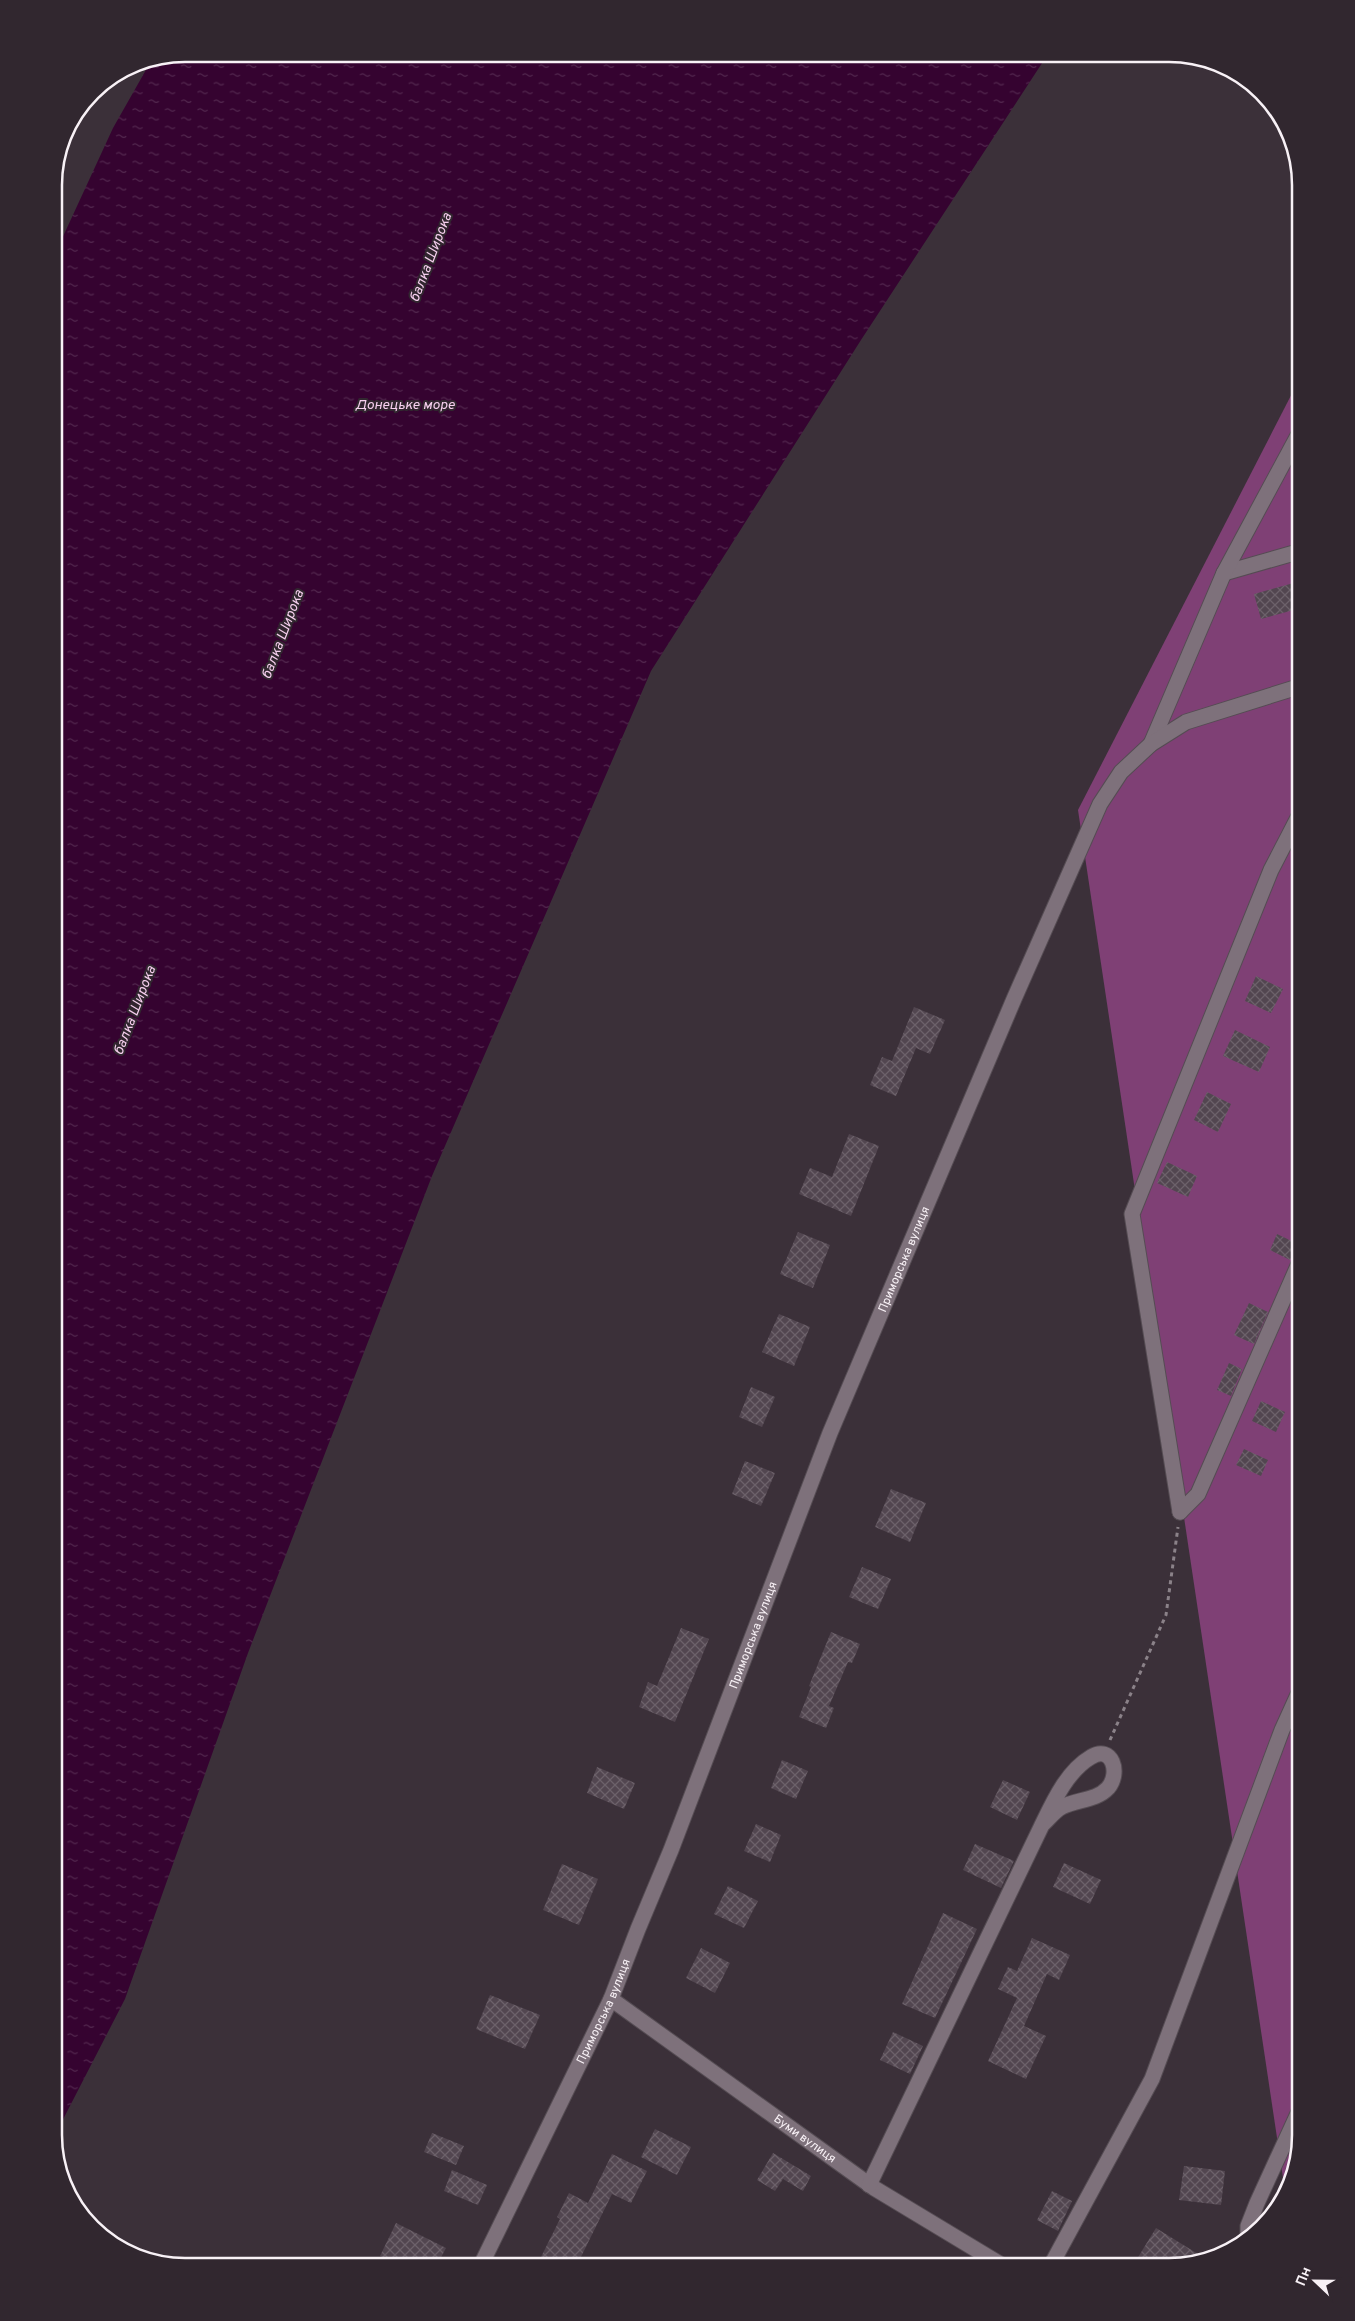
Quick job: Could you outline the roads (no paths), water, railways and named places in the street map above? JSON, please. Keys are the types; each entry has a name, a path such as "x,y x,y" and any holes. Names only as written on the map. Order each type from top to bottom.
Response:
{"street":[{"path":"1151,744 1224,573 1292,447"},
{"path":"1224,573 1292,554"},
{"path":"1151,744 1186,722 1292,689"},
{"name":"Приморська вулиця","path":"484,2258 611,1999 671,1850 830,1433 1014,999 1100,804 1121,772 1151,744"},
{"path":"1292,829 1271,870 1132,1214 1180,1512 1198,1494 1292,1280"},
{"path":"1055,2258 1152,2079 1282,1730 1292,1708"},
{"path":"869,2185 1042,1825 1054,1801 1074,1771 1092,1756 1103,1755 1110,1757 1115,1764 1115,1777 1108,1788 1095,1798 1060,1808 1042,1825"},
{"name":"Буми вулиця","path":"611,1999 869,2185 990,2258"},
{"path":"1248,2230 1257,2203 1292,2127"}],"water":[{"name":"Донецьке море","path":"177,63 1042,63 861,340 651,671 432,1176 248,1653 125,1999 62,2121 63,237 113,128 147,69"}],"water label":[{"name":"балка Широка","path":"430,257"},
{"name":"балка Широка","path":"282,634"},
{"name":"балка Широка","path":"134,1010"}]}
